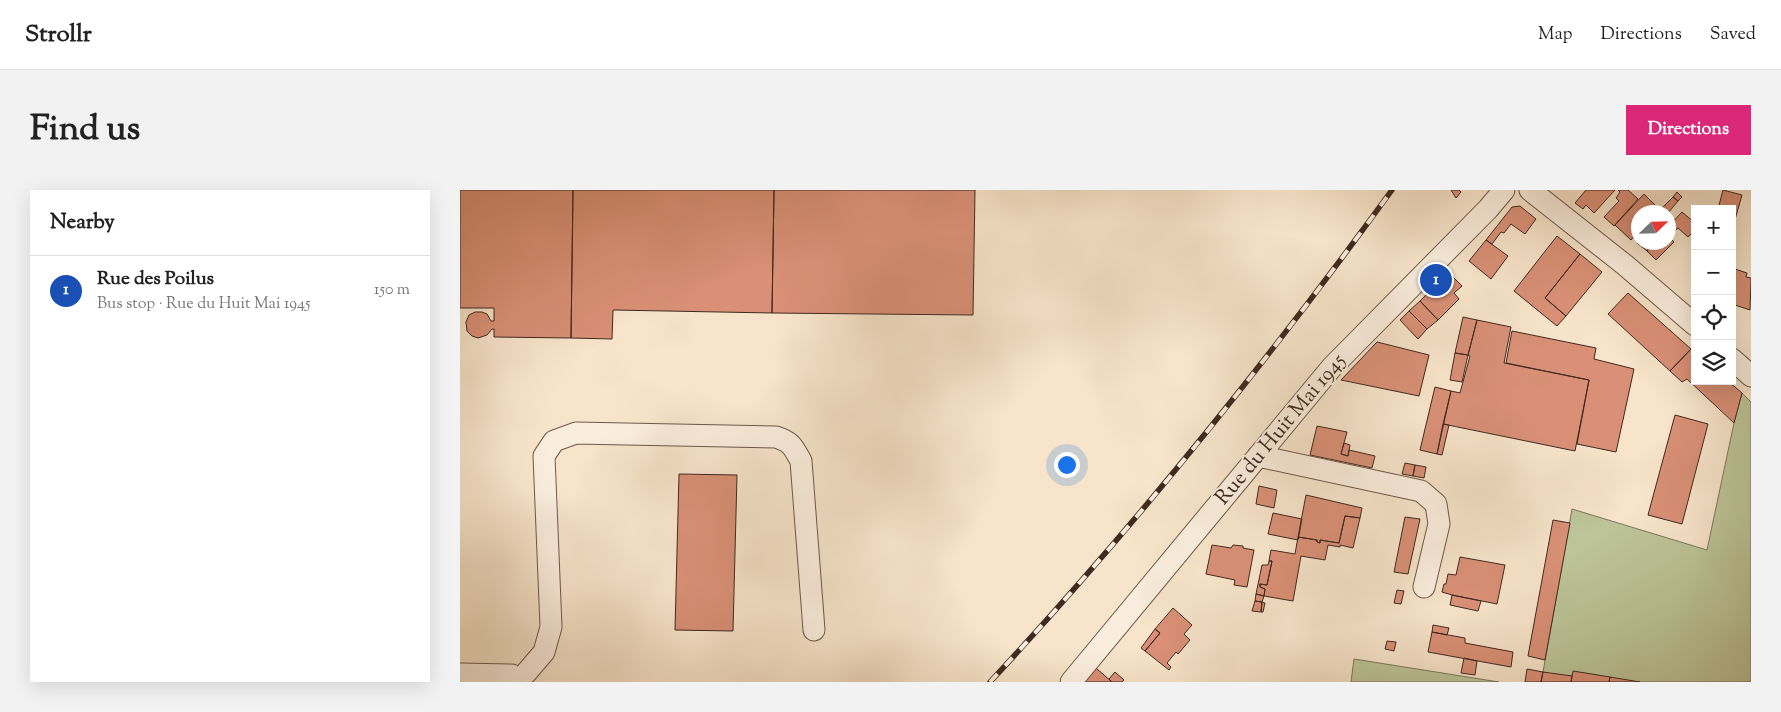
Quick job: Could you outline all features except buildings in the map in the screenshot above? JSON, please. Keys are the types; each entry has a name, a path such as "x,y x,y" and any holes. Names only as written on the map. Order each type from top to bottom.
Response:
{"street":[{"name":"Rue du Huit Mai 1945","path":"1071,682 1344,354 1488,209 1504,190"},
{"path":"1530,190 1625,265 1691,322"},
{"path":"1736,363 1751,376"},
{"path":"460,674 519,674 544,652 551,627 544,456 554,441 576,432 776,437 787,440 801,461 814,630"},
{"path":"1258,456 1421,492 1436,504 1439,524 1424,587"}],"green space":[{"path":"1742,393 1751,402 1751,682 1559,682 1543,672 1572,509 1707,550"},
{"path":"1354,659 1499,682 1351,682"}],"railway":[{"path":"990,682 1096,564 1199,442 1297,318 1392,190"}],"place":[{"name":"Rue des Poilus","path":"1436,280"}]}
